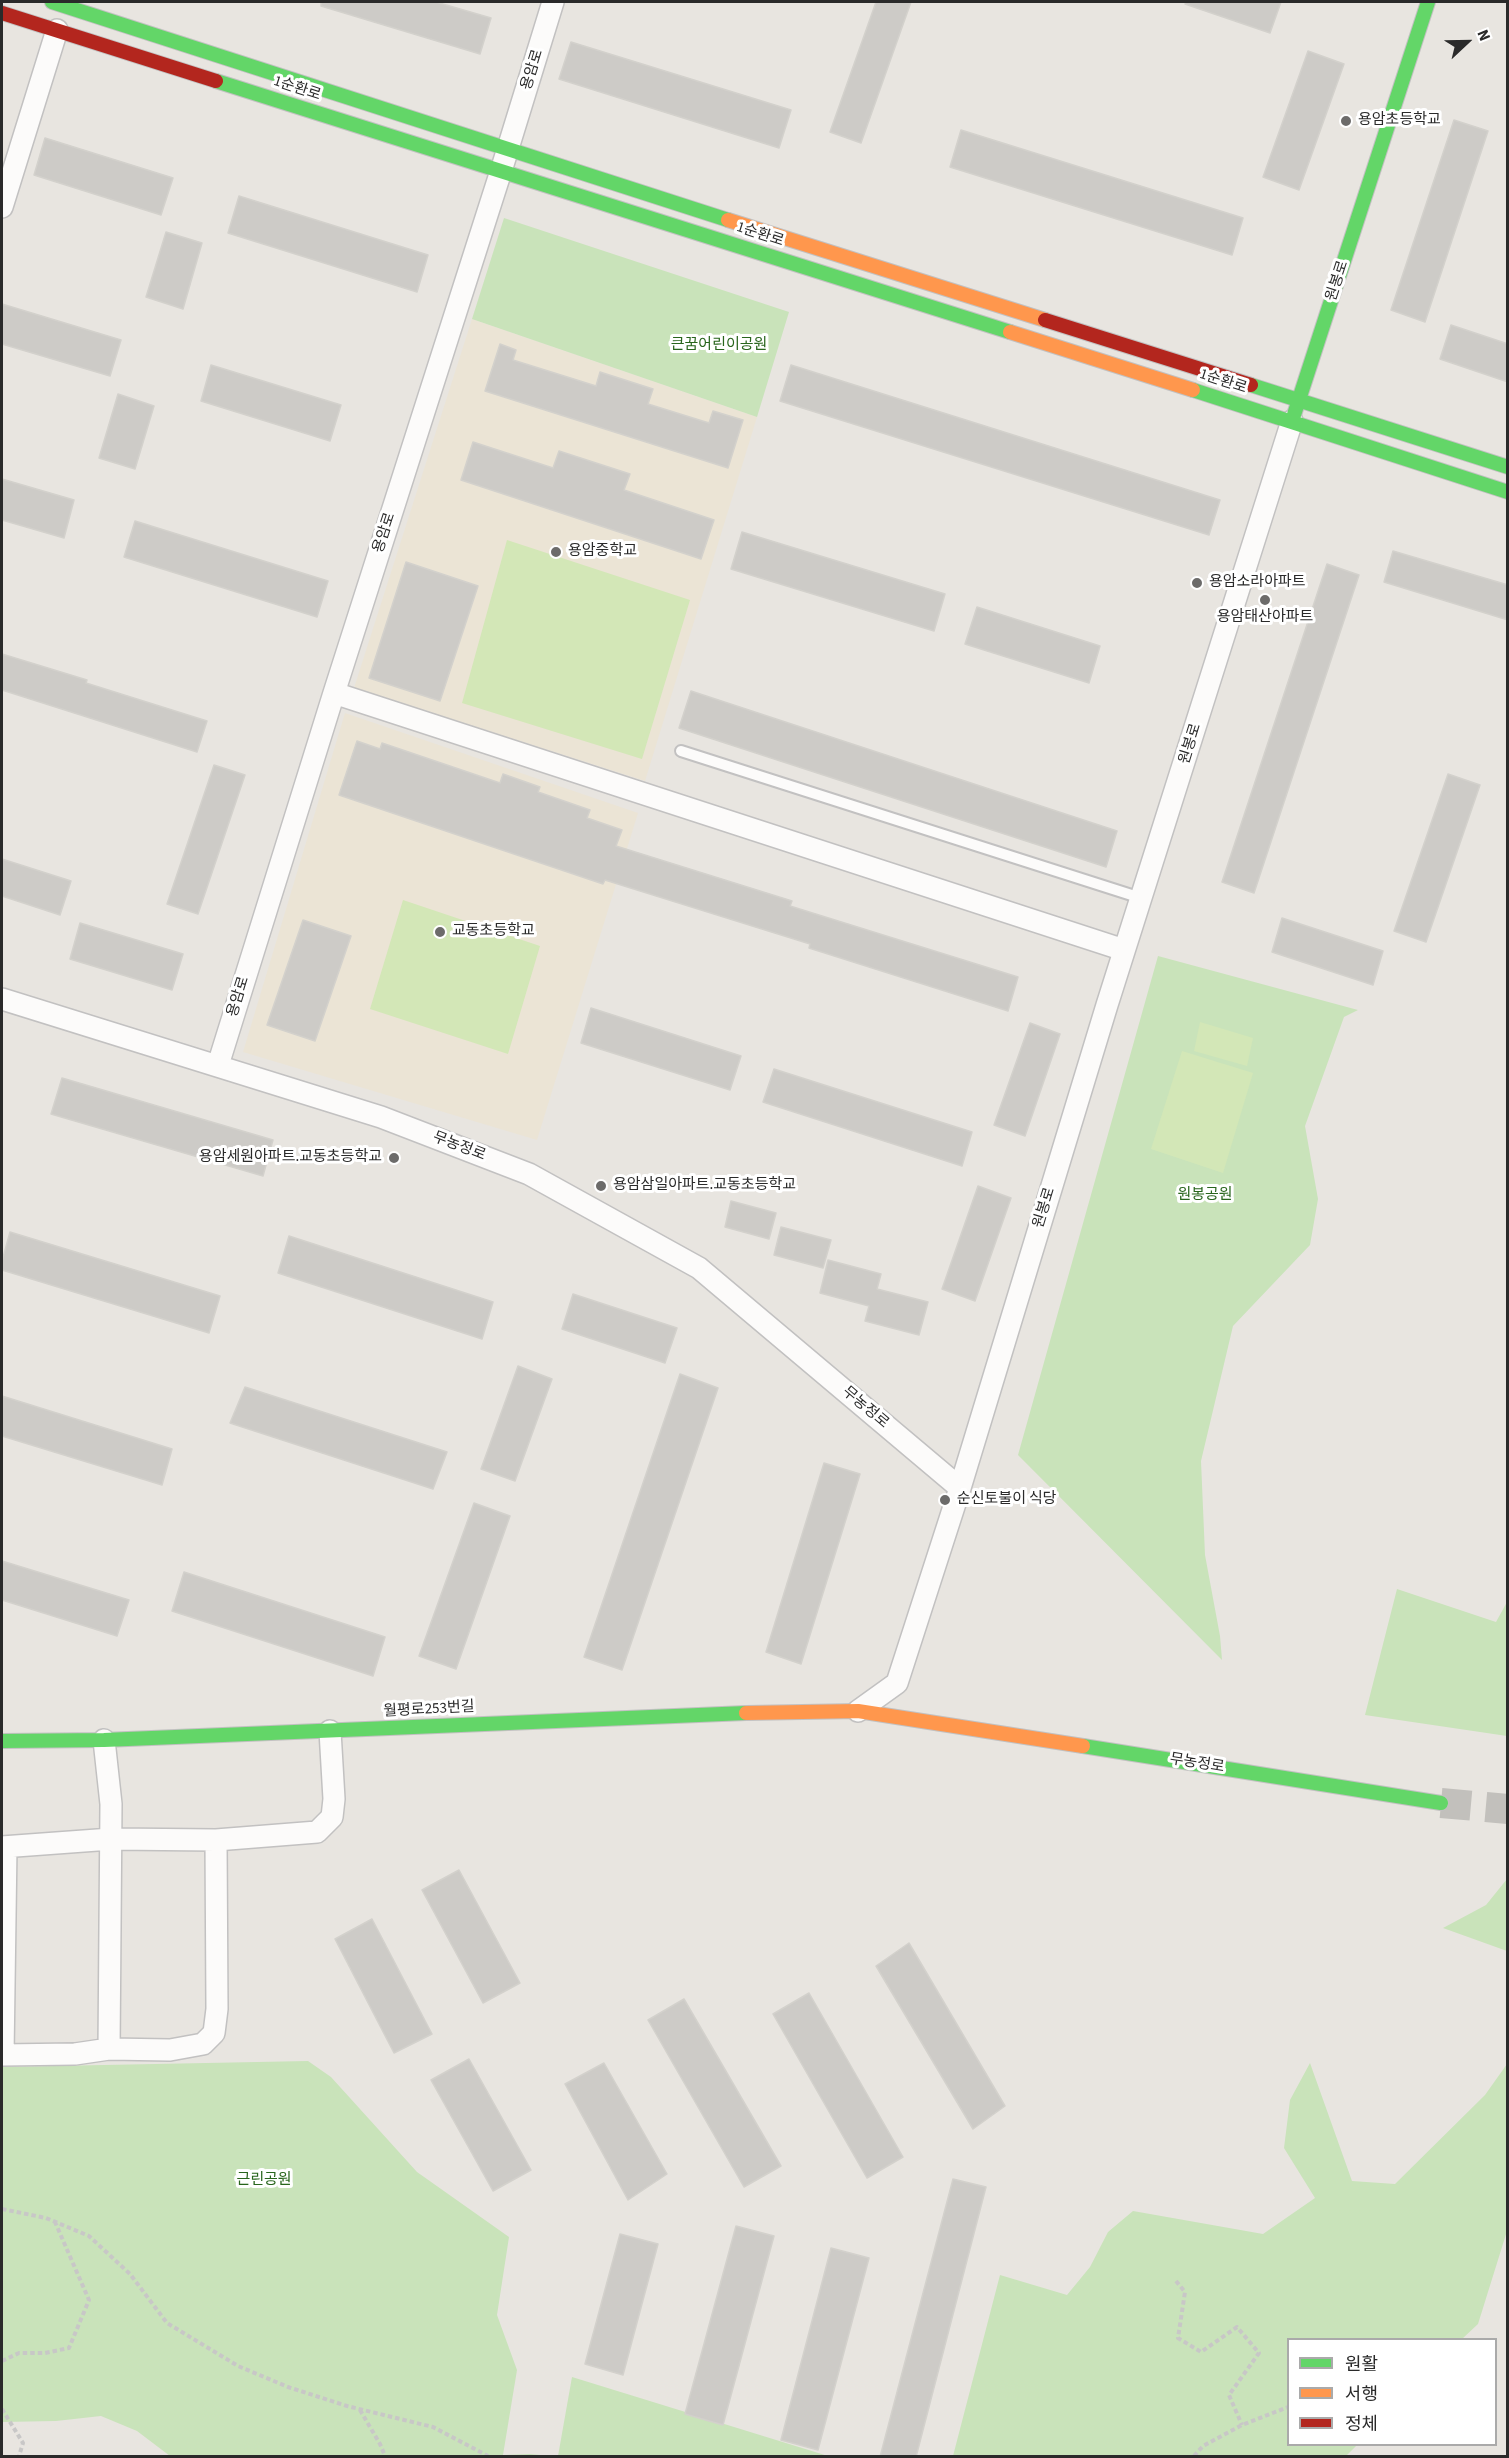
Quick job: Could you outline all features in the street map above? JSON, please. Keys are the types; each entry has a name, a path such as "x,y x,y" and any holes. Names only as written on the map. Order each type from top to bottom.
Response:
{"street":[{"name":"1순환로","path":"52,2 508,150 1296,411 1508,492"},
{"name":"용암로","path":"218,1065 554,2"},
{"name":"원봉로","path":"960,1488 1124,951 1428,2"},
{"name":"1순환로","path":"2,13 501,171 1296,411 1508,467"},
{"path":"2,207 57,30"},
{"path":"334,693 1124,951"},
{"name":"무농정로","path":"2,999 381,1117 529,1174 699,1268 960,1488"},
{"path":"858,1711 897,1683 960,1488"},
{"name":"무농정로","path":"858,1711 1441,1803"},
{"name":"월평로253번길","path":"2,1741 104,1740 764,1712 858,1711"},
{"path":"216,1840 218,2009 214,2033 203,2044 170,2050 109,2049 75,2054 2,2055 4,1847 111,1839 216,1840 317,1832 332,1817 334,1799 330,1731"},
{"path":"104,1740 111,1804 109,2049"}],"lane":[{"path":"681,751 1141,898"}],"path":[{"path":"2,2209 55,2222 89,2236 130,2274 167,2323 238,2366 288,2387 360,2409 433,2427 488,2457"},
{"path":"2,2361 19,2353 45,2353 69,2348 89,2300 55,2222"},
{"path":"1176,2281 1185,2292 1178,2338 1201,2352 1237,2327 1259,2353 1229,2395 1242,2425"},
{"path":"1194,2457 1203,2446 1242,2425 1287,2407"},
{"path":"2,2409 23,2443 20,2457"},
{"path":"360,2409 385,2457"}],"shaded area":[{"name":"용암중학교","path":"472,319 757,417 645,781 354,688"},
{"name":"교동초등학교","path":"345,713 638,813 537,1140 243,1052"}],"green space":[{"name":"큰꿈어린이공원","path":"504,218 789,312 757,417 472,319"},
{"path":"507,540 690,600 642,759 462,703"},
{"path":"403,900 540,946 508,1054 370,1009"},
{"name":"원봉공원","path":"1158,956 1358,1010 1344,1017 1305,1126 1318,1199 1310,1245 1233,1326 1201,1461 1205,1555 1220,1636 1222,1660 1018,1455"},
{"path":"1200,1022 1253,1038 1247,1066 1194,1051"},
{"path":"1182,1051 1253,1073 1223,1173 1151,1149"},
{"path":"1397,1589 1496,1622 1507,1602 1507,1736 1365,1715"},
{"path":"1507,1879 1507,1951 1443,1928 1486,1905"},
{"name":"근린공원","path":"308,2061 331,2077 417,2172 509,2237 497,2315 517,2370 503,2455 551,2456 170,2456 137,2431 101,2416 56,2421 2,2422 2,2067"},
{"path":"1310,2063 1352,2181 1395,2184 1485,2095 1507,2064 1507,2231 1478,2324 1463,2338 1287,2338 1287,2446 1356,2446 1346,2456 953,2456 1000,2275 1067,2295 1090,2267 1108,2232 1133,2211 1263,2234 1315,2198 1284,2148 1290,2100"},
{"path":"572,2377 828,2456 558,2456"}],"building":[{"path":"321,2 436,2 491,18 480,54 321,6"},
{"path":"876,2 911,2 861,143 830,132"},
{"path":"1186,2 1281,2 1270,33 1185,4"},
{"path":"571,42 791,110 779,148 559,79"},
{"path":"1308,51 1344,64 1299,190 1263,177"},
{"path":"1454,120 1488,131 1425,322 1391,310"},
{"path":"961,130 1243,218 1232,255 950,167"},
{"path":"45,138 173,178 161,215 34,175"},
{"path":"239,196 428,255 417,292 228,233"},
{"path":"166,232 202,243 183,309 146,297"},
{"path":"2,304 121,340 110,376 2,344"},
{"path":"1451,325 1508,344 1508,382 1440,359"},
{"path":"500,344 516,350 513,360 596,386 600,372 653,389 648,404 709,423 713,411 743,420 728,468 485,391"},
{"path":"211,365 341,405 330,441 201,401"},
{"path":"791,365 1220,500 1209,535 780,401"},
{"path":"118,394 154,406 135,469 99,458"},
{"path":"473,442 553,468 559,451 630,474 624,490 714,520 701,559 461,480"},
{"path":"2,479 74,500 64,538 2,520"},
{"path":"135,521 328,581 317,617 124,557"},
{"path":"742,532 945,594 934,631 731,569"},
{"path":"1393,551 1508,585 1508,620 1384,582"},
{"path":"406,562 478,586 440,701 369,678"},
{"path":"1327,564 1359,575 1254,893 1222,882"},
{"path":"977,607 1100,646 1089,683 965,644"},
{"path":"2,654 207,721 197,752 2,690"},
{"path":"691,691 1117,831 1106,867 679,728"},
{"path":"357,741 380,749 382,743 500,783 503,774 540,787 538,792 590,810 587,818 622,830 616,846 792,901 790,906 1018,977 1008,1011 809,948 810,944 605,880 603,884 339,795"},
{"path":"214,765 245,775 198,914 167,904"},
{"path":"1448,774 1480,785 1426,942 1394,931"},
{"path":"2,859 71,881 60,915 2,896"},
{"path":"1282,918 1383,951 1373,985 1272,952"},
{"path":"303,920 351,936 315,1041 267,1025"},
{"path":"80,923 183,954 172,990 70,959"},
{"path":"591,1008 741,1056 730,1090 581,1043"},
{"path":"1030,1023 1060,1034 1025,1136 994,1125"},
{"path":"774,1069 972,1132 962,1166 763,1102"},
{"path":"62,1078 273,1140 263,1176 51,1114"},
{"path":"978,1186 1011,1198 975,1301 942,1289"},
{"path":"731,1201 776,1213 769,1239 725,1227"},
{"path":"781,1227 831,1240 823,1268 774,1255"},
{"path":"10,1232 220,1296 209,1333 2,1270 2,1261"},
{"path":"289,1236 493,1302 482,1339 278,1273"},
{"path":"828,1260 881,1274 877,1289 928,1302 919,1335 865,1321 869,1306 820,1293"},
{"path":"573,1294 677,1328 665,1363 562,1329"},
{"path":"518,1366 552,1379 515,1481 481,1469"},
{"path":"680,1374 718,1388 622,1670 584,1657"},
{"path":"245,1387 447,1452 433,1489 230,1423"},
{"path":"2,1396 172,1449 162,1485 2,1436"},
{"path":"824,1463 860,1474 801,1664 766,1652"},
{"path":"474,1503 510,1516 456,1669 419,1656"},
{"path":"2,1561 129,1600 117,1636 2,1600"},
{"path":"184,1572 385,1637 373,1676 172,1611"},
{"path":"459,1870 520,1983 483,2003 422,1890"},
{"path":"372,1919 432,2034 394,2053 335,1939"},
{"path":"909,1943 1005,2106 973,2129 876,1966"},
{"path":"809,1993 903,2157 867,2178 773,2014"},
{"path":"684,1999 781,2166 744,2187 648,2020"},
{"path":"469,2059 531,2170 493,2191 431,2080"},
{"path":"604,2063 667,2174 628,2200 565,2084"},
{"path":"953,2179 986,2187 916,2457 880,2457"},
{"path":"736,2226 774,2236 723,2425 685,2414"},
{"path":"620,2234 658,2244 623,2375 585,2364"},
{"path":"831,2248 869,2258 818,2450 781,2440"}],"tunnel":[{"path":"1441,1803 1508,1809"}],"traffic: fast":[{"path":"52,2 728,220"},
{"path":"1292,421 1428,2"},
{"path":"216,81 1010,332"},
{"path":"1251,385 1508,467"},
{"path":"1193,390 1508,492"},
{"path":"2,1741 104,1740 746,1713"},
{"path":"1083,1746 1441,1803"}],"traffic: slow":[{"path":"728,220 1045,320"},
{"path":"1010,332 1193,390"},
{"path":"746,1713 858,1711 1083,1746"}],"traffic: jam":[{"path":"2,13 216,81"},
{"path":"1045,320 1251,385"}],"place":[{"name":"용암초등학교","path":"1346,121"},
{"name":"용암중학교","path":"556,552"},
{"name":"용암소라아파트","path":"1197,583"},
{"name":"용암태산아파트","path":"1265,600"},
{"name":"교동초등학교","path":"440,932"},
{"name":"용암세원아파트.교동초등학교","path":"394,1158"},
{"name":"용암삼일아파트.교동초등학교","path":"601,1186"},
{"name":"순신토불이 식당","path":"945,1500"}]}
